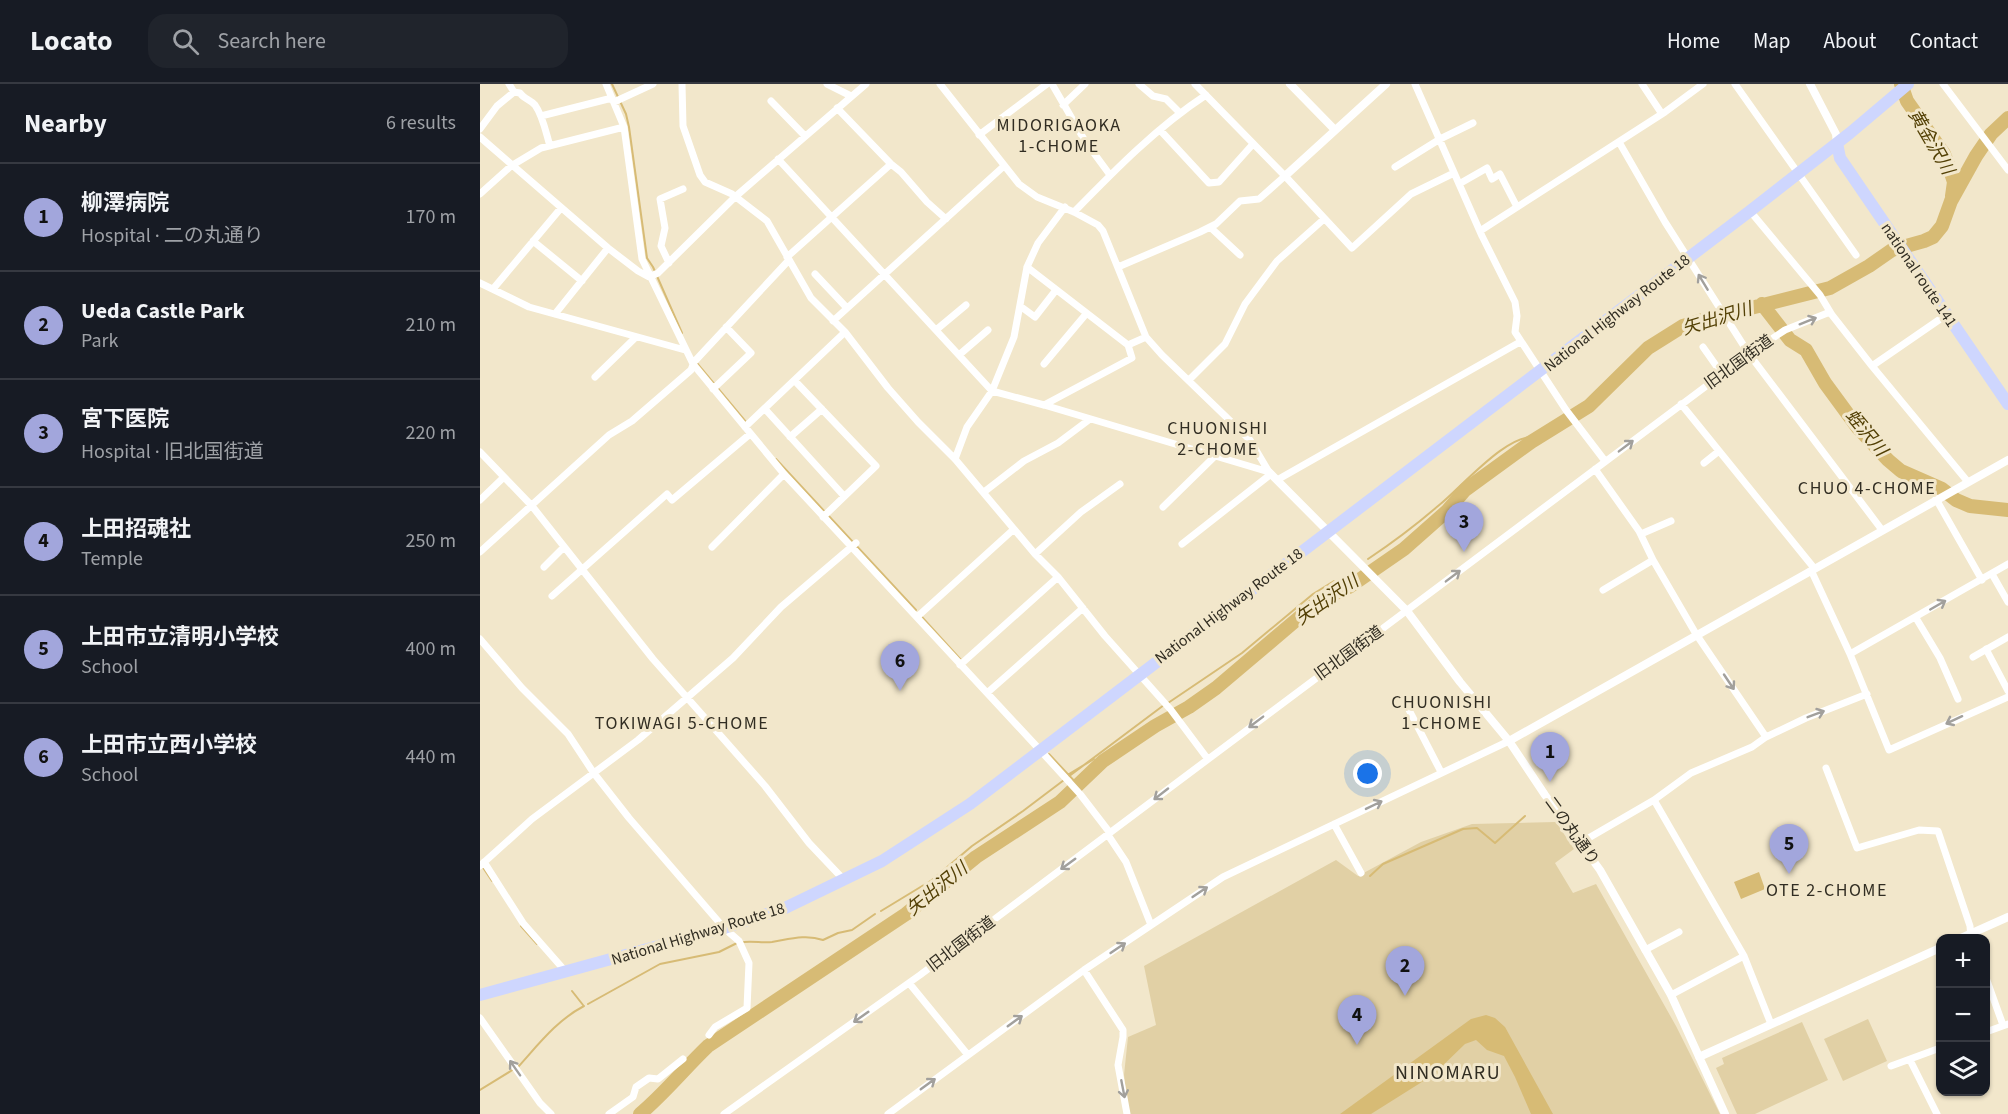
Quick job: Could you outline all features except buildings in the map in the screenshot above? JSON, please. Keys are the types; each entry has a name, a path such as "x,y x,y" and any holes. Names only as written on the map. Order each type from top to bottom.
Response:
{"highway":[{"name":"National Highway Route 18","path":"480,995 724,928 785,908 882,861 948,820 1750,211 1904,87"},
{"name":"national route 141","path":"1837,143 1840,158 2008,404"}],"street":[{"path":"510,84 514,92"},
{"path":"606,84 616,100 627,131 642,259 693,364 784,474 882,575 960,665 1080,794 1126,862 1151,925"},
{"path":"541,116 616,100 653,84"},
{"path":"682,84 683,126 700,175 705,182 735,196 767,221 811,298 845,332 910,414 955,459 1035,554 1058,577 1105,636 1171,710 1207,758"},
{"path":"827,84 851,96"},
{"path":"649,277 658,273 669,263 735,196 866,84"},
{"path":"940,84 1019,184 1037,197 1065,207 1098,225 1103,231 1146,337 1250,440 1272,475 1329,531"},
{"path":"979,135 1047,84"},
{"path":"1052,84 1085,141 1110,175"},
{"path":"1063,105 1085,84"},
{"path":"1139,84 1153,96 1166,99 1179,112"},
{"path":"1195,84 1352,248 1411,194 1454,173"},
{"path":"1290,84 1335,130"},
{"path":"1118,267 1210,227 1240,201 1259,199 1386,84"},
{"path":"1415,84 1480,231 1515,302 1517,316 1515,332 1520,342 1566,410 1605,461"},
{"path":"1642,84 1662,114"},
{"path":"1480,231 1662,114 1703,84"},
{"path":"1735,84 1856,255"},
{"path":"1809,84 1836,134 1837,143"},
{"path":"1943,84 2008,170"},
{"path":"480,129 497,106 514,92 520,93 534,103 541,116 550,146"},
{"path":"1074,212 1110,175 1179,112 1206,95"},
{"path":"771,101 805,136"},
{"path":"837,108 946,219"},
{"path":"1395,166 1440,139 1473,123"},
{"path":"1160,130 1209,183 1220,182 1253,144"},
{"path":"480,194 511,166 541,148 627,131"},
{"path":"480,137 608,248 649,277"},
{"path":"1619,142 1665,222 1749,354 1882,530"},
{"path":"778,159 992,391 1272,475"},
{"path":"480,552 609,435 632,421 691,370 693,364 788,259 891,164"},
{"path":"833,321 1004,166"},
{"path":"1459,184 1487,168 1491,179 1500,174 1517,207"},
{"path":"669,263 662,246 665,228 660,199 683,189"},
{"path":"955,459 967,427 992,391 1014,337 1026,267 1038,243 1065,207"},
{"path":"493,289 561,208"},
{"path":"1750,211 1820,296 1872,366 1968,482"},
{"path":"1189,380 1225,344 1245,304 1277,261 1324,219"},
{"path":"1210,227 1240,255"},
{"path":"533,241 582,281"},
{"path":"555,314 608,248"},
{"path":"1026,267 1128,345 1132,358 1044,405"},
{"path":"815,274 847,308"},
{"path":"480,283 529,307 685,350"},
{"path":"1020,306 1035,317 1056,290"},
{"path":"936,330 966,305"},
{"name":"旧北国街道","path":"909,983 1749,354 1783,331 1830,312"},
{"path":"1044,364 1086,314"},
{"path":"1872,366 1946,315"},
{"path":"713,389 751,353 726,327"},
{"path":"959,355 988,330"},
{"path":"745,427 845,332"},
{"path":"595,377 636,337"},
{"path":"1128,345 1146,337"},
{"path":"1182,544 1272,475 1520,342"},
{"path":"1703,347 1722,374"},
{"path":"795,381 876,466 824,517"},
{"path":"1681,404 1813,569 1889,750 2008,697"},
{"path":"765,409 844,496"},
{"path":"790,437 822,409"},
{"path":"984,492 1024,460 1058,443 1090,419"},
{"path":"552,596 667,494 672,500 750,434"},
{"path":"1704,463 1719,451"},
{"path":"480,452 531,506 686,697 765,786 809,843 844,881"},
{"path":"1163,507 1214,457"},
{"path":"889,1114 1084,970 1223,877 1509,741 2008,460"},
{"path":"1595,469 1641,534 1653,560 1696,634 1766,737"},
{"path":"712,548 784,474"},
{"path":"480,500 504,477"},
{"path":"1035,554 1082,512 1120,484"},
{"path":"1943,496 1982,580"},
{"path":"1641,534 1671,521"},
{"path":"917,617 1014,529"},
{"name":"二の丸通り","path":"1329,531 1407,611 1460,682 1509,741 1600,870 1671,995 1725,1114"},
{"path":"566,972 523,923 482,864 532,819 638,740 733,658 781,607 854,545"},
{"path":"543,567 564,547"},
{"path":"1603,590 1653,560"},
{"path":"1850,654 2008,564"},
{"path":"1992,574 2008,602"},
{"path":"960,665 1058,577"},
{"path":"987,693 1083,608"},
{"path":"1916,618 1940,658 1958,699"},
{"path":"1973,657 2008,638"},
{"path":"480,639 522,688 568,734 593,772 724,928 739,941 749,963 747,1008 715,1027 709,1035"},
{"path":"1986,649 2008,691"},
{"path":"1580,843 1654,800 1691,773 1752,747 1766,737 1806,718 1867,694"},
{"path":"1407,706 1441,772"},
{"path":"1826,768 1857,848 1919,830 1938,831 1970,926 1968,934"},
{"path":"1654,800 1744,956 1771,1024"},
{"path":"1334,824 1362,873"},
{"path":"1973,934 2008,917"},
{"path":"1645,950 1679,932"},
{"path":"1699,1057 1936,950"},
{"path":"1671,995 1744,956"},
{"path":"1084,970 1123,1030 1118,1065 1127,1114"},
{"path":"724,1114 909,983 968,1056"},
{"path":"1990,987 2006,1024 1990,1030"},
{"path":"480,1018 540,1103 551,1114"},
{"path":"1891,1066 1936,1050"},
{"path":"609,1114 633,1096 636,1087 648,1078 658,1079 683,1059"},
{"path":"1910,1060 1937,1114"}],"shaded area":[{"path":"1556,822 1574,849 1555,863 1573,893 1596,884 1676,1026 1720,1114 1129,1114 1124,1075 1128,1037 1156,1025 1144,966 1336,860 1358,876 1421,842 1472,824"},
{"path":"1759,872 1765,889 1741,899 1734,882"},
{"path":"1486,1015 1495,1018 1505,1027 1553,1114 1531,1114 1504,1056 1487,1050 1476,1040 1465,1044 1433,1075 1371,1114 1340,1114 1471,1019"},
{"path":"1868,1019 1887,1061 1843,1081 1824,1039"},
{"path":"1802,1022 1828,1080 1755,1114 1737,1114 1716,1068 1724,1064 1722,1058"}],"waterway":[{"path":"612,84 626,114 629,127 647,258 682,333"},
{"name":"黄金沢川","path":"1901,84 1907,101 1944,154 1954,182 1952,196"},
{"name":"矢出沢川","path":"640,1114 708,1046 906,914 976,857 1060,802 1103,761 1216,688 1319,601 1349,587 1404,549 1447,511 1465,490 1531,442 1589,406 1648,348 1683,326 1830,288 1892,250 1933,237 1942,226 1951,201 1976,156 1991,134 2008,118"},
{"name":"蛭沢川","path":"1762,304 1790,340 1806,350 1825,383 1858,428 1901,471 1942,489 1956,500 1970,506 2008,510"},
{"path":"696,362 746,422"},
{"path":"1368,559 1421,520 1499,451 1526,438 1537,438"},
{"path":"776,459 916,610"},
{"path":"1168,703 1242,653 1313,594 1334,581"},
{"path":"921,616 962,661"},
{"path":"1068,777 1164,705"},
{"path":"1049,754 1079,786"},
{"path":"1069,774 1094,759"},
{"path":"881,911 932,880 972,846 1064,780"},
{"path":"1370,876 1383,864 1463,829 1477,828 1495,843 1525,816"},
{"path":"482,866 492,881"},
{"path":"744,942 772,942 804,937 823,940 852,930 875,914"},
{"path":"521,926 537,944"},
{"path":"588,1004 660,964 719,952 737,943"},
{"path":"572,991 583,1005"},
{"path":"518,1067 557,1026 584,1006"},
{"path":"480,1090 514,1069"}],"place":[{"name":"宮下医院","path":"1464,552"},
{"name":"上田市立西小学校","path":"900,691"},
{"name":"柳澤病院","path":"1550,782"},
{"name":"上田市立清明小学校","path":"1789,874"},
{"name":"Ueda Castle Park","path":"1405,996"},
{"name":"上田招魂社","path":"1357,1045"}],"district":[{"name":"MIDORIGAOKA 1-CHOME","path":"1059,135"},
{"name":"CHUONISHI 2-CHOME","path":"1218,438"},
{"name":"CHUO 4-CHOME","path":"1867,488"},
{"name":"CHUONISHI 1-CHOME","path":"1442,712"},
{"name":"TOKIWAGI 5-CHOME","path":"682,723"},
{"name":"OTE 2-CHOME","path":"1827,890"},
{"name":"NINOMARU","path":"1448,1073"}]}
